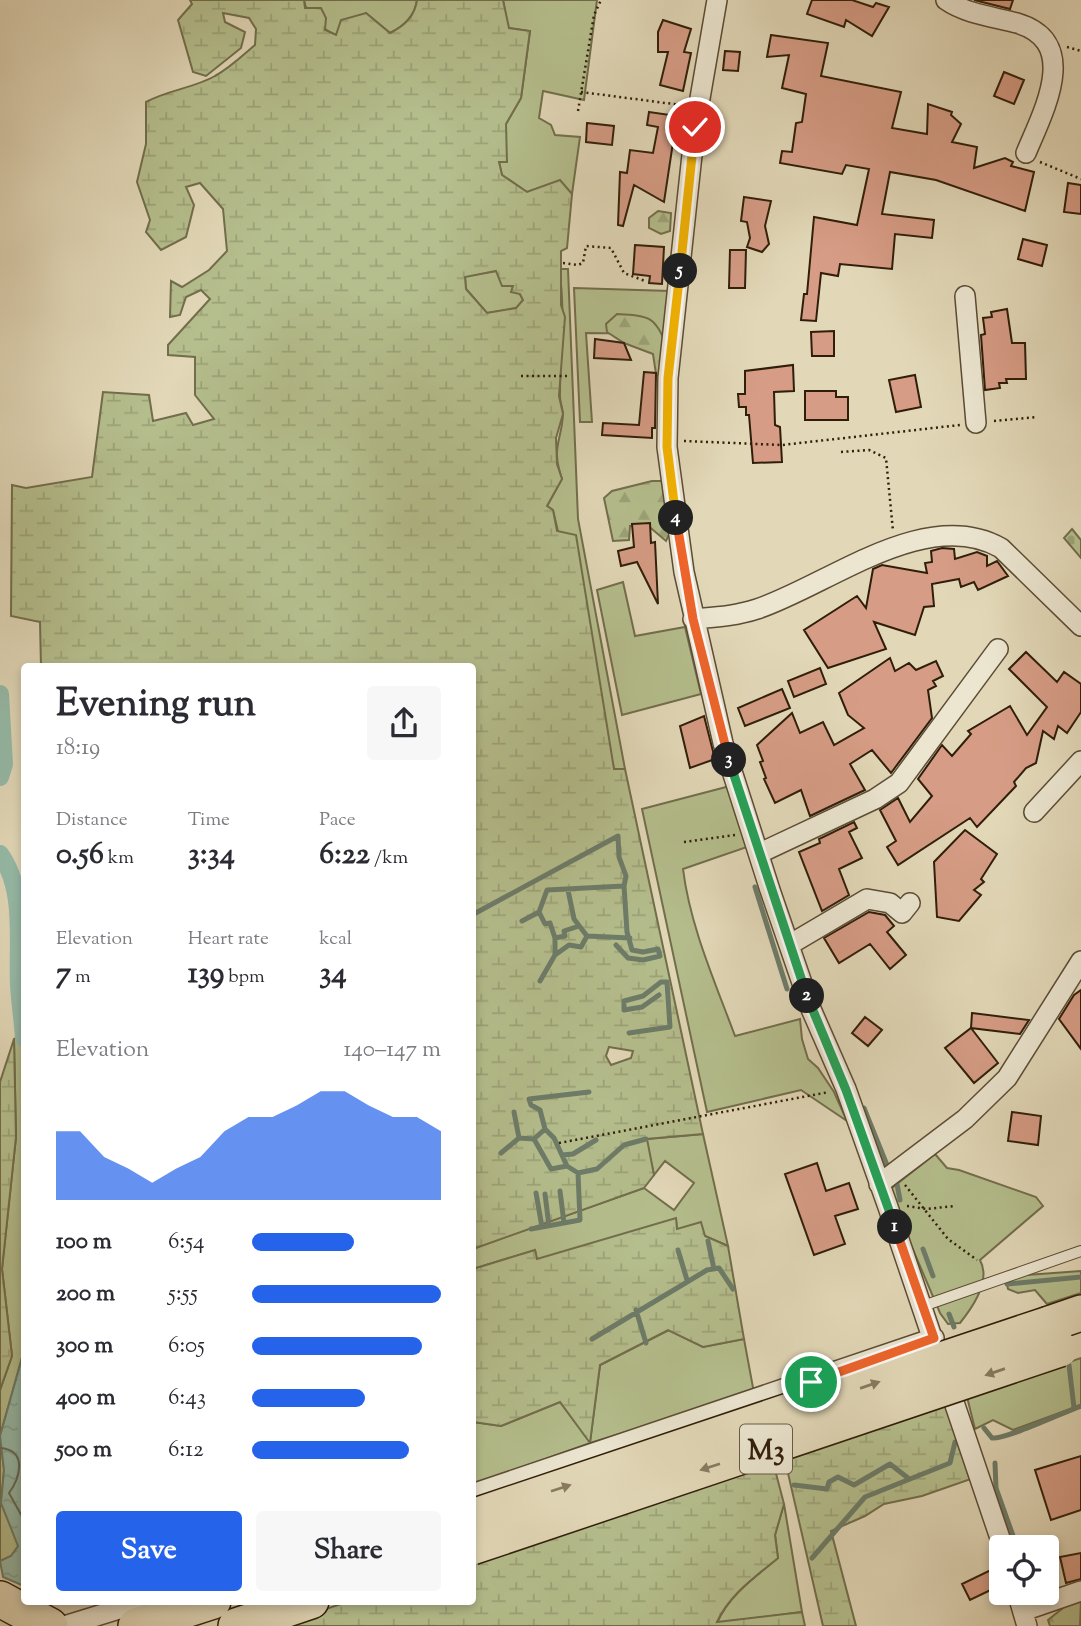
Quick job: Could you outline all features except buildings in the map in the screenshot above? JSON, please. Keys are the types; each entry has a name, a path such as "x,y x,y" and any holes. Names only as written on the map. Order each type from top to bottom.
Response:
{"highway":[{"name":"M3","path":"476,1516 1068,1332"},
{"name":"M3","path":"476,1546 1068,1332"},
{"path":"0,1599 50,1626"},
{"path":"136,1626 201,1605"},
{"path":"236,1626 299,1605"}],"street":[{"path":"717,0 698,108 668,378 667,440 677,531 693,619 723,743 789,945 811,1009 887,1179 923,1306 999,1535"},
{"path":"946,0 958,7 1040,33 1054,50 1056,71 1026,153"},
{"path":"965,296 976,423"},
{"path":"693,619 731,616 757,609 873,555 950,536 986,540 1001,548 1081,626"},
{"path":"760,853 875,799 899,783 998,649"},
{"path":"1034,812 1081,761"},
{"path":"789,945 867,899 890,904 902,913 910,904"},
{"path":"887,1179 987,1100 1007,1078 1081,961"},
{"path":"476,1493 934,1338"},
{"path":"1023,1610 1081,1591"},
{"path":"64,1626 132,1605"}],"lane":[{"path":"923,1306 1081,1251"}],"path":[{"path":"578,111 594,15 601,0"},
{"path":"581,92 698,108"},
{"path":"1026,153 1081,179"},
{"path":"563,263 578,265 583,262 586,246 590,244 611,248 624,273 645,281"},
{"path":"521,376 569,376"},
{"path":"667,440 782,445 1037,417"},
{"path":"841,452 869,450 886,458 896,548"},
{"path":"684,842 752,832"},
{"path":"559,1143 846,1090"},
{"path":"887,1179 926,1209 948,1239 976,1260"},
{"path":"901,1203 926,1209 955,1206"}],"green space":[{"path":"190,0 304,0 305,8 321,8 326,18 325,30 336,35 341,20 366,13 390,33 408,20 417,0 503,0 509,28 530,31 521,98 506,124 507,162 499,162 502,175 527,192 560,180 572,194 567,248 561,251 561,305 565,317 559,396 563,414 556,438 557,464 562,479 547,506 553,510 557,531 576,535 614,769 625,769 703,1134 647,1139 654,1175 644,1188 476,1248 476,663 41,663 40,622 11,616 12,485 26,488 92,477 103,392 149,395 153,421 186,413 193,425 214,419 195,395 195,357 168,355 168,345 210,299 201,290 186,297 180,315 170,317 171,281 182,287 209,270 227,251 223,209 200,183 186,187 194,205 186,237 161,250 146,232 150,220 137,182 146,144 146,102 215,76 231,66 255,45 256,29 249,18 223,13 225,22 245,32 241,48 206,76 193,72 178,20 192,4","holes":["496,271 502,286 513,286 511,292 520,294 523,300 516,308 487,313 466,289 465,277","609,1047 633,1051 631,1058 611,1065 606,1056"]},
{"path":"304,0 417,0 408,20 390,33 366,13 336,35 316,21 305,6"},
{"path":"503,0 597,0 584,100 543,91 539,118 551,125 555,135 580,137 572,194 560,181 527,192 502,175 499,162 506,162 506,124 521,98 530,31 508,28"},
{"path":"658,211 671,213 670,231 661,234 649,228 649,218"},
{"path":"559,269 568,269 578,519 625,769 614,769 553,510 547,506 562,479 557,459 563,415 560,396 562,316"},
{"path":"496,271 523,300 517,308 487,313 466,289 465,276"},
{"path":"574,288 670,291 666,334 586,333 592,422 580,422"},
{"path":"617,314 645,317 659,329 668,347 660,377 656,374 653,354 624,343 607,332 606,324"},
{"path":"652,481 665,481 673,526 666,541 646,524 630,526 629,540 613,541 604,498 612,491"},
{"path":"1072,529 1081,540 1081,558 1064,538"},
{"path":"623,582 635,636 685,627 701,694 622,715 597,590"},
{"path":"730,786 750,846 683,869 691,912 704,954 735,1036 800,1019 808,1059 818,1068 834,1092 847,1121 801,1090 707,1112 642,809"},
{"path":"21,1036 21,1361 0,1436 0,1390 12,1356 2,1269 16,1137 14,1039"},
{"path":"14,1039 16,1137 2,1269 12,1356 0,1390 0,1082"},
{"path":"703,1134 728,1246 705,1236 677,1230 676,1219 537,1260 535,1250 476,1268 476,1248 644,1188 674,1210 694,1183 665,1161 654,1175 646,1139"},
{"path":"935,1154 947,1168 1036,1197 1043,1206 980,1260 983,1268 982,1285 960,1323 948,1324 940,1313 888,1191"},
{"path":"676,1218 677,1229 701,1222 705,1236 728,1246 744,1339 703,1347 668,1330 600,1365 590,1443 560,1402 501,1426 476,1422 476,1268 535,1250 537,1259"},
{"path":"1081,1271 1081,1293 1047,1304 1035,1290 1018,1293 1008,1289 1006,1280 1013,1276"},
{"path":"669,1330 703,1347 744,1339 754,1393 590,1443 476,1484 476,1422 501,1426 560,1402 590,1442 600,1365"},
{"path":"1081,1358 1081,1405 1013,1430 993,1420 975,1429 967,1397"},
{"path":"945,1405 971,1479 922,1496 884,1504 831,1531 856,1626 823,1626 785,1460"},
{"path":"0,1436 4,1470 1,1503 19,1546 11,1556 0,1561"},
{"path":"773,1462 784,1504 775,1535 778,1558 728,1603 717,1622 802,1612 805,1626 274,1626 338,1605 476,1605 476,1560"},
{"path":"784,1504 802,1612 717,1623 736,1595 778,1558 775,1535"},
{"path":"1081,1599 1080,1626 1050,1626 1048,1620 1068,1604"}],"water":[{"path":"21,1362 21,1585 3,1577 0,1561 11,1556 18,1546 1,1503 4,1470 0,1436"}],"waterway":[{"path":"0,694 4,764 0,777"},
{"path":"476,913 618,836 619,857 626,876 624,886 627,932 632,950 643,952 658,949 660,956 643,960 628,958 616,945"},
{"path":"0,854 14,884 17,900 21,1006"},
{"path":"522,921 539,912 547,890 624,886"},
{"path":"755,887 787,989"},
{"path":"568,890 574,919 587,936 630,938"},
{"path":"539,912 545,924 550,923 555,938 555,955"},
{"path":"555,938 565,936 564,931 579,926"},
{"path":"540,981 555,955 569,945 581,947 587,936"},
{"path":"629,1033 670,1027 667,982 661,982 643,996 624,1001 624,1010 642,1007 659,995"},
{"path":"545,1129 540,1110 531,1105 529,1099 589,1092"},
{"path":"864,1108 889,1170"},
{"path":"514,1112 519,1138"},
{"path":"534,1139 545,1129 554,1138 567,1166"},
{"path":"501,1153 519,1138 534,1139 551,1169 567,1166 578,1173 597,1169 624,1145 646,1139"},
{"path":"562,1155 573,1154 596,1140"},
{"path":"531,1229 580,1220 578,1173"},
{"path":"897,1184 900,1200"},
{"path":"560,1191 564,1223"},
{"path":"536,1193 542,1227"},
{"path":"545,1194 549,1226"},
{"path":"708,1241 714,1269"},
{"path":"923,1249 933,1276"},
{"path":"678,1250 687,1280"},
{"path":"592,1339 707,1270 719,1268 733,1289"},
{"path":"1007,1284 1081,1277"},
{"path":"636,1310 646,1343"},
{"path":"949,1314 954,1327"},
{"path":"1069,1365 1074,1408"},
{"path":"984,1428 992,1438 999,1437 1081,1406"},
{"path":"812,1558 865,1497 950,1463 955,1442"},
{"path":"995,1463 996,1488 1013,1535"},
{"path":"794,1485 827,1489 829,1482 838,1477 854,1485 890,1464 908,1478"}],"route":[{"path":"695,127 668,378 667,447 677,531 693,619 723,743 770,890 811,1009 846,1090 934,1338 811,1382"}]}
